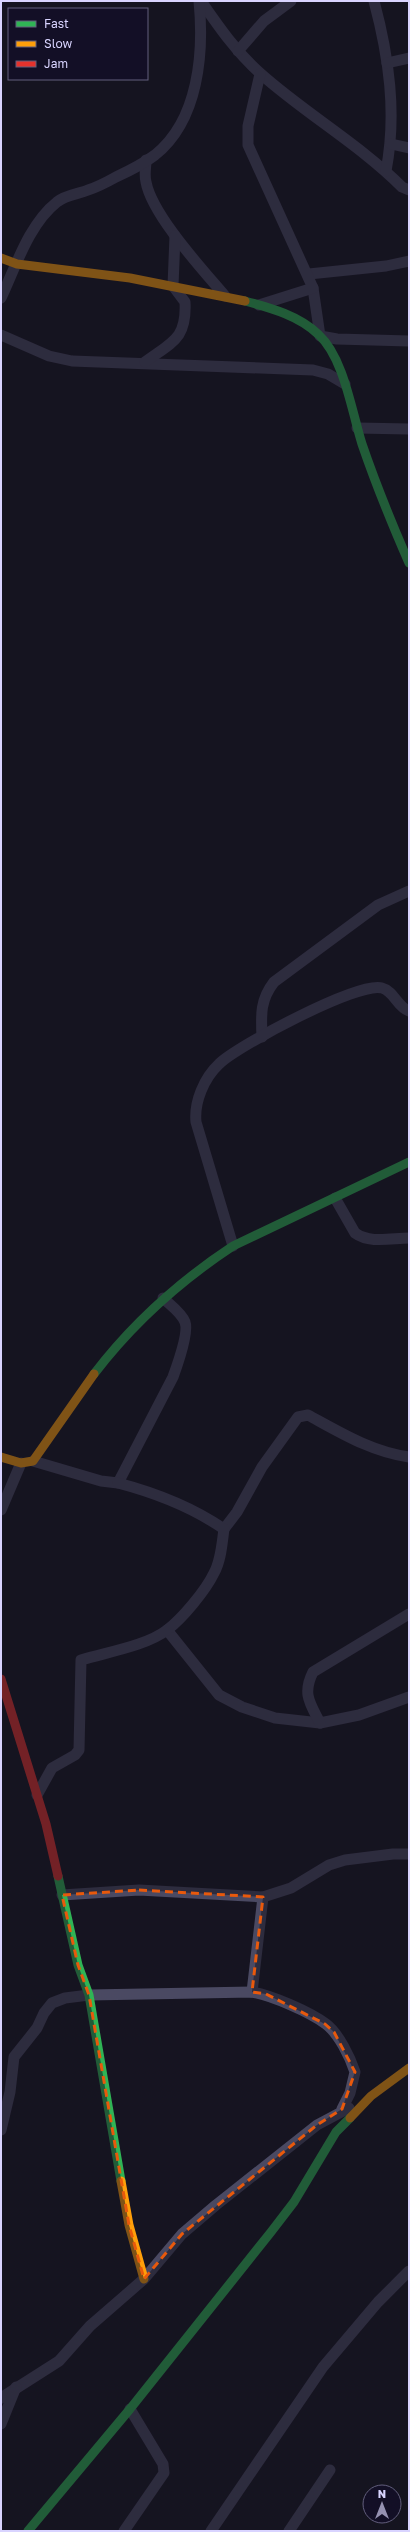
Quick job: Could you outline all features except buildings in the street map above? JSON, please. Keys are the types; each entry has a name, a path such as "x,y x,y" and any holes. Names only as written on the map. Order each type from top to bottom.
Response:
{"street":[{"path":"200,1 238,51 260,74 366,154 402,187 409,190"},
{"path":"1,298 39,221 59,200 90,190 146,160 168,141 181,122 198,78 202,32 200,1"},
{"path":"238,51 264,21 291,1"},
{"path":"374,1 384,38 392,122 391,144 386,171"},
{"path":"387,63 409,58"},
{"path":"260,74 248,126 248,145 309,274 313,288 320,336"},
{"path":"391,144 409,148"},
{"path":"146,160 146,182 150,196 175,236 225,296"},
{"path":"145,362 175,340 183,329 185,302 173,286 175,236"},
{"path":"1,258 17,264 173,286 225,296 257,305 308,324 320,336 345,384 357,428 409,563"},
{"path":"309,274 386,266 409,261"},
{"path":"257,305 313,288"},
{"path":"1,335 49,356 72,361 145,362 313,370 328,374 345,384"},
{"path":"320,336 337,339 409,341"},
{"path":"357,428 409,429"},
{"path":"262,1037 261,1008 265,993 274,982 378,905 409,891"},
{"path":"233,1246 196,1122 195,1110 198,1098 218,1064 313,1008 372,987 382,988 390,992 402,1008 409,1011"},
{"path":"33,1461 94,1374 130,1330 163,1298 233,1246 409,1162"},
{"path":"335,1198 355,1233 359,1236 388,1240 409,1238"},
{"path":"118,1482 178,1362 186,1324 182,1317 163,1298"},
{"path":"37,1795 52,1768 75,1755 79,1750 81,1660 139,1643 167,1630 192,1603 214,1573 224,1529 237,1512 262,1466 298,1417 308,1415 367,1446 391,1455 409,1457"},
{"path":"1,1457 21,1463 33,1461 101,1481 118,1482 149,1491 195,1511 224,1529"},
{"path":"1,1510 21,1463"},
{"path":"320,1723 307,1697 307,1683 313,1672 409,1614"},
{"path":"167,1630 211,1686 226,1701 275,1718 320,1723 359,1715 409,1697"},
{"path":"1,1679 46,1824 78,1965 89,1995 129,2225 144,2279"},
{"path":"62,1895 139,1890 262,1897 291,1888 329,1865 345,1860 393,1854 409,1854"},
{"path":"252,1992 262,1897"},
{"path":"1,2130 10,2092 14,2057 37,2028 44,2012 52,2003 65,1998 89,1995 252,1992 266,1994 326,2024 334,2032 355,2072 350,2093 342,2109"},
{"path":"28,2531 130,2409 294,2202 336,2132 360,2106 409,2068"},
{"path":"1,2398 16,2387 59,2361 90,2326 144,2279 182,2234 317,2125 342,2109 360,2106"},
{"path":"211,2531 323,2368 378,2302 409,2271"},
{"path":"1,2424 16,2387"},
{"path":"124,2531 163,2475 165,2469 130,2409"},
{"path":"289,2531 330,2470"}],"highlighted area":[{"path":"139,1890 263,1897 252,1992 266,1994 325,2024 334,2032 355,2072 342,2109 317,2125 182,2234 144,2279 129,2225 89,1995 78,1965 62,1895"}],"traffic: fast":[{"path":"245,301 275,310 294,318 311,328 328,345 341,371 367,459 409,563"},
{"path":"94,1374 141,1320 176,1288 213,1259 233,1246 409,1162"},
{"path":"58,1876 78,1965 89,1995 121,2181"},
{"path":"28,2531 130,2409 271,2232 294,2202 336,2132 350,2118"}],"traffic: slow":[{"path":"1,258 17,264 130,278 245,301"},
{"path":"1,1457 21,1463 33,1461 94,1374"},
{"path":"350,2118 371,2096 409,2068"},
{"path":"121,2181 129,2225 144,2279"}],"traffic: jam":[{"path":"1,1679 46,1824 58,1876"}]}
